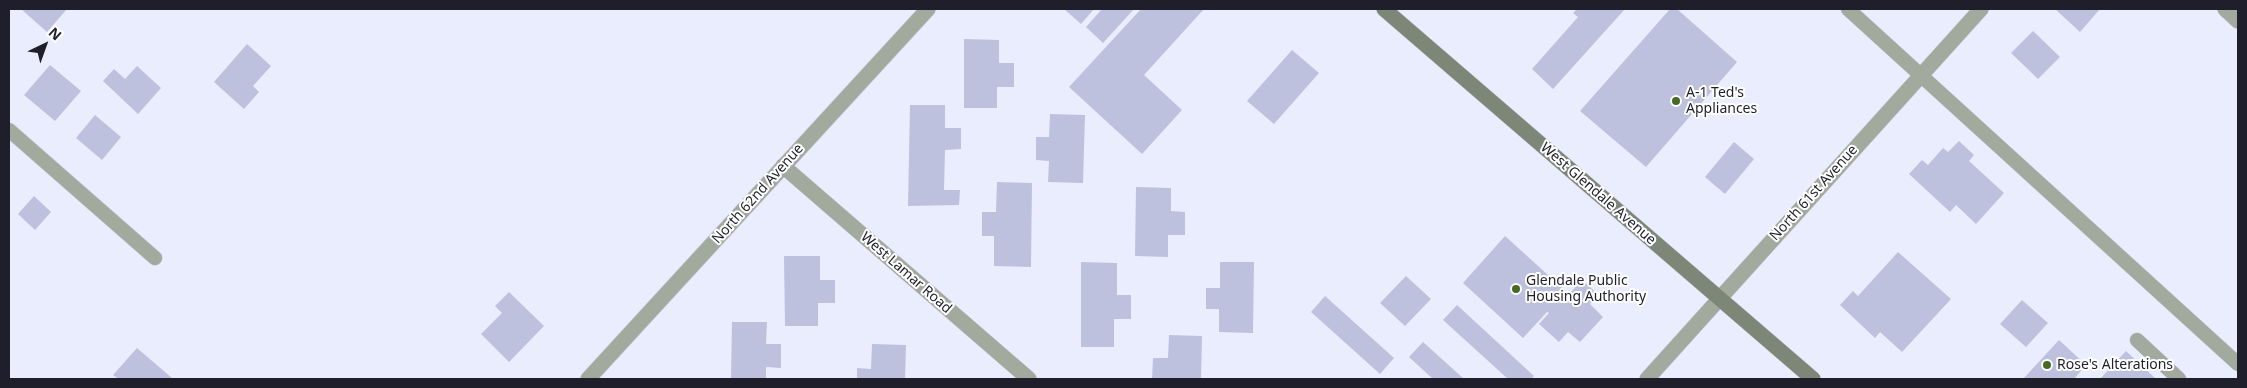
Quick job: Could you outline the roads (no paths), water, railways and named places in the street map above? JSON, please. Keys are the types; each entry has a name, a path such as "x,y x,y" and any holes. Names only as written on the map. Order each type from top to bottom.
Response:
{"main road":[{"name":"West Glendale Avenue","path":"1384,9 1813,379"}],"street":[{"name":"North 62nd Avenue","path":"588,379 928,9"},
{"name":"North 61st Avenue","path":"1647,379 1981,9"},
{"path":"2225,9 2238,21"},
{"name":"West Lamar Road","path":"782,166 1029,379"}],"lane":[{"path":"1848,9 2238,364"},
{"path":"9,130 155,258"},
{"path":"2136,340 2179,379"}],"place":[{"name":"A-1 Ted's Appliances","path":"1676,101"},
{"name":"Glendale Public Housing Authority","path":"1516,289"},
{"name":"Rose's Alterations","path":"2047,365"}]}
